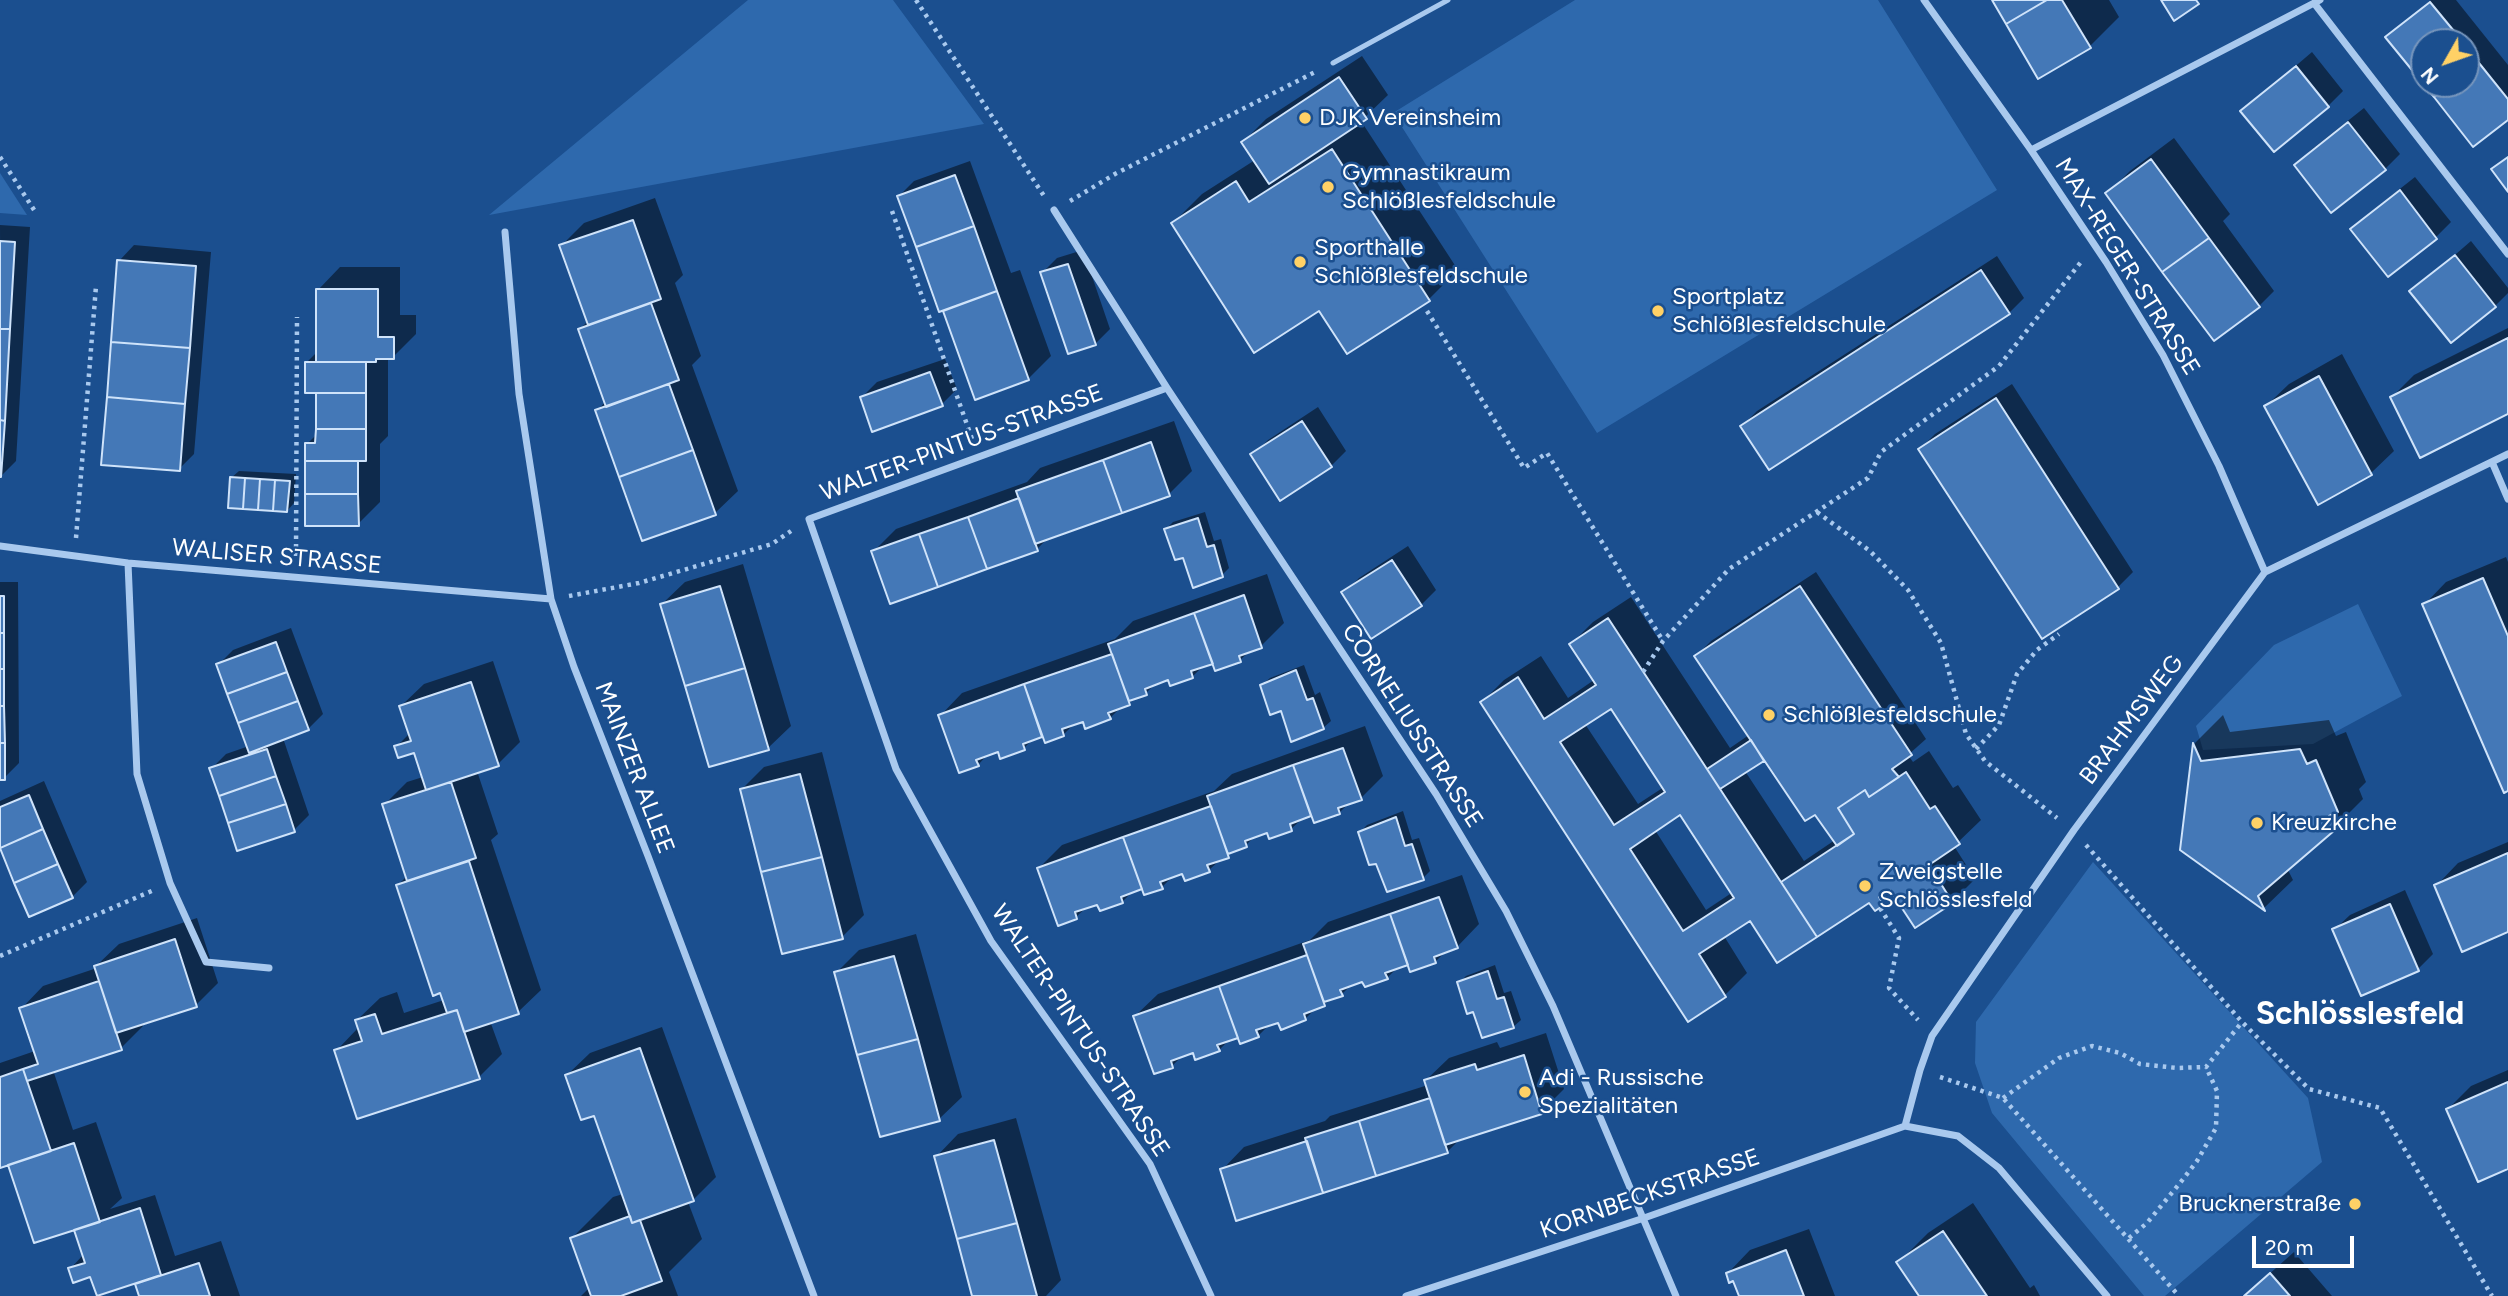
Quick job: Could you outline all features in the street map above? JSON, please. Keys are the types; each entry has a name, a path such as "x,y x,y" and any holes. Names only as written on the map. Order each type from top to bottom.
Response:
{"street":[{"name":"MAX-REGER-STRASSE","path":"1924,0 2095,244 2163,355 2219,466 2265,572"},
{"path":"2031,150 2317,1 2508,254"},
{"name":"CORNELIUSSTRASSE","path":"1054,210 1167,388 1436,794 1506,911 1553,1006 1676,1296"},
{"name":"MAINZER ALLEE","path":"505,232 519,394 551,599 574,667 814,1296"},
{"name":"WALTER-PINTUS-STRASSE","path":"1167,388 809,520 896,769 991,941 1150,1164 1211,1296"},
{"name":"BRAHMSWEG","path":"1905,1126 1932,1036 2074,830 2265,572 2508,454"},
{"path":"2492,462 2508,499"},
{"name":"WALISER STRASSE","path":"0,546 128,563 551,599"},
{"path":"128,563 137,774 170,883 206,962 269,968"},
{"path":"1905,1126 1958,1136 1999,1168 2107,1296"},
{"name":"KORNBECKSTRASSE","path":"1406,1296 1644,1218 1905,1126"}],"lane":[{"path":"1333,62 1448,0"}],"path":[{"path":"916,0 1054,210 1115,174 1333,62"},
{"path":"0,157 36,213"},
{"path":"892,211 978,456"},
{"path":"1643,672 1663,641 1729,569 1868,478 1881,452 1999,366 2095,244"},
{"path":"75,556 96,286"},
{"path":"1427,311 1524,468 1547,453 1663,641"},
{"path":"296,578 298,317"},
{"path":"1817,512 1870,551 1908,590 1941,643 1966,734 1985,761 2074,830 2242,1022 2309,1088 2380,1108 2492,1296"},
{"path":"551,599 639,583 772,544 809,520"},
{"path":"1976,749 1999,725 2017,674 2037,650 2059,634"},
{"path":"0,956 170,883"},
{"path":"1880,908 1899,938 1889,988 1932,1036"},
{"path":"2003,1098 2059,1058 2092,1046 2120,1053 2140,1064 2177,1068 2206,1067 2242,1022"},
{"path":"2129,1238 2147,1223 2180,1183 2197,1161 2216,1128 2217,1091 2206,1067"},
{"path":"1920,1070 2003,1098 2179,1296"}],"shaded area":[{"path":"748,0 893,0 984,124 489,215"},
{"name":"Sportplatz Schlößlesfeldschule","path":"1575,0 1878,0 1997,190 1597,433 1393,113"},
{"path":"0,173 27,215 0,213"},
{"path":"2358,604 2402,696 2313,744 2203,750 2196,726 2274,645"},
{"path":"2093,862 2308,1098 2322,1162 2165,1296 2144,1296 1992,1113 1975,1063 1976,1022"}],"building":[{"path":"1992,0 2047,0 2006,24"},
{"path":"2047,0 2062,0 2091,48 2038,79 2006,24"},
{"path":"2161,0 2196,0 2199,4 2174,21"},
{"path":"2430,2 2451,28 2410,28 2410,68 2385,37"},
{"path":"2480,64 2508,99 2508,120 2473,147 2435,98 2480,98"},
{"path":"2296,66 2329,107 2274,152 2240,111"},
{"path":"1339,77 1367,119 1269,184 1241,142"},
{"path":"2348,122 2386,170 2331,213 2294,165"},
{"name":"Sporthalle Schlößlesfeldschule","path":"1332,149 1430,301 1347,354 1319,311 1254,353 1171,223 1236,181 1249,202"},
{"path":"2508,157 2508,192 2491,169"},
{"path":"2151,159 2209,238 2162,272 2105,193"},
{"path":"955,175 974,226 916,247 897,196"},
{"path":"2400,190 2437,239 2388,277 2350,229"},
{"path":"633,220 661,299 588,325 559,245"},
{"path":"974,226 997,291 939,312 916,247"},
{"path":"2209,238 2260,307 2214,341 2162,272"},
{"path":"0,241 15,242 10,329 0,329"},
{"path":"2455,255 2496,307 2451,343 2409,291"},
{"path":"117,260 196,266 190,348 111,342"},
{"path":"1068,264 1096,345 1068,354 1040,272"},
{"path":"1981,270 2010,314 1769,470 1740,426"},
{"path":"316,289 378,289 378,337 394,337 394,359 376,359 376,362 316,362"},
{"path":"997,291 1029,380 975,400 943,311"},
{"path":"651,303 679,380 606,407 578,329"},
{"path":"0,329 10,329 5,421 0,420"},
{"path":"2508,338 2508,414 2420,458 2390,397"},
{"path":"111,342 190,348 185,404 107,397"},
{"path":"305,362 366,362 366,393 305,393"},
{"path":"930,372 943,406 872,432 860,397"},
{"path":"2319,376 2372,475 2318,505 2264,406"},
{"path":"669,384 693,450 619,477 595,410"},
{"path":"316,393 366,393 366,429 316,429"},
{"path":"107,397 185,404 180,471 101,465"},
{"path":"1996,398 2119,589 2042,639 1918,449"},
{"path":"0,420 5,421 1,477 0,477"},
{"path":"1302,421 1332,467 1280,501 1250,454"},
{"path":"316,429 366,429 366,461 305,461 305,443 315,443"},
{"path":"1151,442 1170,496 1122,513 1103,460"},
{"path":"693,450 716,515 642,541 619,477"},
{"path":"1103,460 1122,513 1035,544 1016,491"},
{"path":"305,461 358,461 358,494 305,494"},
{"path":"230,477 245,478 243,509 228,508"},
{"path":"245,478 260,479 258,510 243,509"},
{"path":"260,479 275,480 273,511 258,510"},
{"path":"275,480 290,481 287,512 273,511"},
{"path":"305,494 358,494 359,526 305,526"},
{"path":"1019,498 1038,551 987,569 968,517"},
{"path":"968,517 987,569 938,587 919,534"},
{"path":"1198,518 1207,547 1214,545 1223,577 1193,588 1183,558 1175,560 1164,529"},
{"path":"919,534 938,587 890,604 871,551"},
{"path":"1392,560 1422,606 1371,639 1341,592"},
{"path":"2483,578 2508,636 2508,791 2504,793 2422,604"},
{"path":"720,586 745,668 685,686 660,604"},
{"name":"Schlößlesfeldschule","path":"1800,586 1912,755 1892,769 1899,777 1869,797 1865,790 1838,808 1854,834 1837,846 1815,815 1805,821 1694,656"},
{"path":"1244,595 1262,648 1239,656 1241,662 1215,671 1194,613"},
{"path":"0,596 4,596 4,633 0,633"},
{"path":"1194,613 1213,664 1191,671 1193,678 1170,686 1168,680 1145,689 1147,695 1129,701 1108,644"},
{"path":"1608,618 1817,937 1777,963 1750,921 1699,954 1726,997 1688,1022 1480,702 1518,677 1544,719 1596,685 1569,644","holes":["1611,709 1665,792 1614,825 1560,742","1680,815 1734,898 1683,931 1630,849"]},
{"path":"0,633 4,633 4,669 0,669"},
{"path":"276,642 287,672 227,694 216,664"},
{"path":"1112,654 1130,705 1108,713 1111,719 1085,729 1083,722 1062,729 1064,736 1045,743 1024,684"},
{"path":"745,668 769,750 709,767 685,686"},
{"path":"0,669 4,669 4,706 0,706"},
{"path":"1296,670 1307,700 1313,698 1324,729 1291,742 1281,711 1270,715 1260,685"},
{"path":"287,672 298,701 238,723 227,694"},
{"path":"471,682 499,766 426,790 414,753 398,758 394,746 411,741 399,706"},
{"path":"1024,684 1042,737 1023,744 1025,750 1000,759 998,752 976,760 979,766 959,773 938,715"},
{"path":"298,701 309,730 249,753 238,723"},
{"path":"0,706 4,706 5,743 0,743"},
{"path":"1751,740 1764,761 1720,789 1707,769"},
{"path":"0,743 5,743 5,780 0,780"},
{"name":"Kreuzkirche","path":"2193,743 2201,761 2300,749 2307,764 2316,760 2338,812 2329,816 2335,830 2258,896 2265,911 2180,850"},
{"path":"1343,748 1362,800 1338,808 1340,814 1314,823 1293,765"},
{"path":"267,749 276,776 219,796 209,768"},
{"path":"1293,765 1311,816 1290,824 1292,831 1269,839 1267,833 1245,841 1247,847 1228,854 1207,796"},
{"path":"1906,772 1930,809 1935,806 1960,844 1929,865 1953,903 1915,928 1890,890 1879,897 1884,905 1875,911 1869,903 1817,937 1781,882 1854,834 1838,808 1865,790 1869,797"},
{"path":"800,774 822,857 761,872 740,789"},
{"path":"276,776 286,804 228,823 219,796"},
{"path":"451,782 476,858 407,881 382,804"},
{"path":"29,795 43,829 0,848 0,807"},
{"path":"286,804 295,832 237,851 228,823"},
{"path":"1211,806 1229,858 1207,865 1210,872 1185,881 1182,874 1160,882 1163,889 1144,895 1123,837"},
{"path":"1396,817 1405,846 1412,844 1424,880 1387,892 1376,864 1369,865 1358,832"},
{"path":"43,829 58,864 14,883 0,848"},
{"path":"1123,837 1142,889 1121,897 1123,903 1100,911 1097,905 1075,912 1077,919 1058,926 1037,868"},
{"path":"2508,853 2508,932 2462,952 2434,885"},
{"path":"822,857 843,939 782,954 761,872"},
{"path":"469,861 519,1014 464,1032 457,1010 447,1013 440,993 433,996 396,885"},
{"path":"58,864 73,898 29,917 14,883"},
{"path":"1439,897 1458,948 1434,957 1436,963 1410,972 1390,914"},
{"path":"2390,904 2419,971 2361,996 2332,929"},
{"path":"1390,914 1408,965 1385,973 1388,979 1365,987 1362,982 1340,990 1343,996 1324,1002 1303,944"},
{"path":"175,939 197,1007 116,1033 94,966"},
{"path":"1307,955 1325,1006 1304,1014 1306,1020 1281,1030 1278,1023 1256,1030 1259,1037 1240,1044 1219,986"},
{"path":"894,956 918,1039 857,1055 834,972"},
{"path":"1488,971 1497,999 1504,997 1514,1028 1482,1038 1473,1012 1467,1014 1457,982"},
{"path":"99,981 122,1050 27,1081 23,1069 38,1064 19,1008"},
{"path":"1219,986 1238,1038 1217,1045 1220,1051 1195,1060 1193,1053 1171,1061 1173,1068 1154,1074 1133,1016"},
{"path":"457,1010 480,1079 357,1119 334,1050 362,1041 355,1020 375,1014 382,1034"},
{"path":"918,1039 940,1121 880,1137 857,1055"},
{"path":"640,1048 694,1201 632,1223 594,1116 581,1120 565,1075"},
{"path":"1524,1055 1542,1114 1445,1145 1424,1080 1475,1064 1477,1070"},
{"path":"23,1069 51,1151 0,1168 0,1077"},
{"path":"2508,1082 2508,1169 2478,1182 2446,1109"},
{"path":"1430,1098 1448,1153 1376,1176 1359,1121"},
{"path":"1359,1121 1376,1176 1323,1193 1305,1138"},
{"path":"994,1140 1017,1223 957,1239 934,1156"},
{"path":"1307,1141 1323,1193 1236,1221 1220,1169"},
{"path":"74,1143 100,1222 34,1243 8,1165"},
{"path":"140,1208 161,1275 97,1296 90,1277 73,1283 68,1268 85,1263 74,1230"},
{"path":"630,1216 632,1223 640,1220 662,1281 621,1296 591,1296 570,1238"},
{"path":"1017,1223 1037,1296 972,1296 957,1239"},
{"path":"1943,1231 1987,1296 1919,1296 1896,1262"},
{"path":"1786,1250 1804,1296 1739,1296 1733,1281 1729,1283 1726,1273"},
{"path":"199,1263 210,1296 139,1296 135,1284"},
{"path":"2270,1273 2290,1296 2244,1296"}],"place":[{"name":"DJK Vereinsheim","path":"1305,118"},
{"name":"Gymnastikraum Schlößlesfeldschule","path":"1328,187"},
{"name":"Sporthalle Schlößlesfeldschule","path":"1300,262"},
{"name":"Sportplatz Schlößlesfeldschule","path":"1658,311"},
{"name":"Schlößlesfeldschule","path":"1769,715"},
{"name":"Kreuzkirche","path":"2257,823"},
{"name":"Zweigstelle Schlösslesfeld","path":"1865,886"},
{"name":"Adi - Russische Spezialitäten","path":"1525,1092"},
{"name":"Brucknerstraße","path":"2355,1204"}],"district":[{"name":"Schlösslesfeld","path":"2360,1015"}]}
